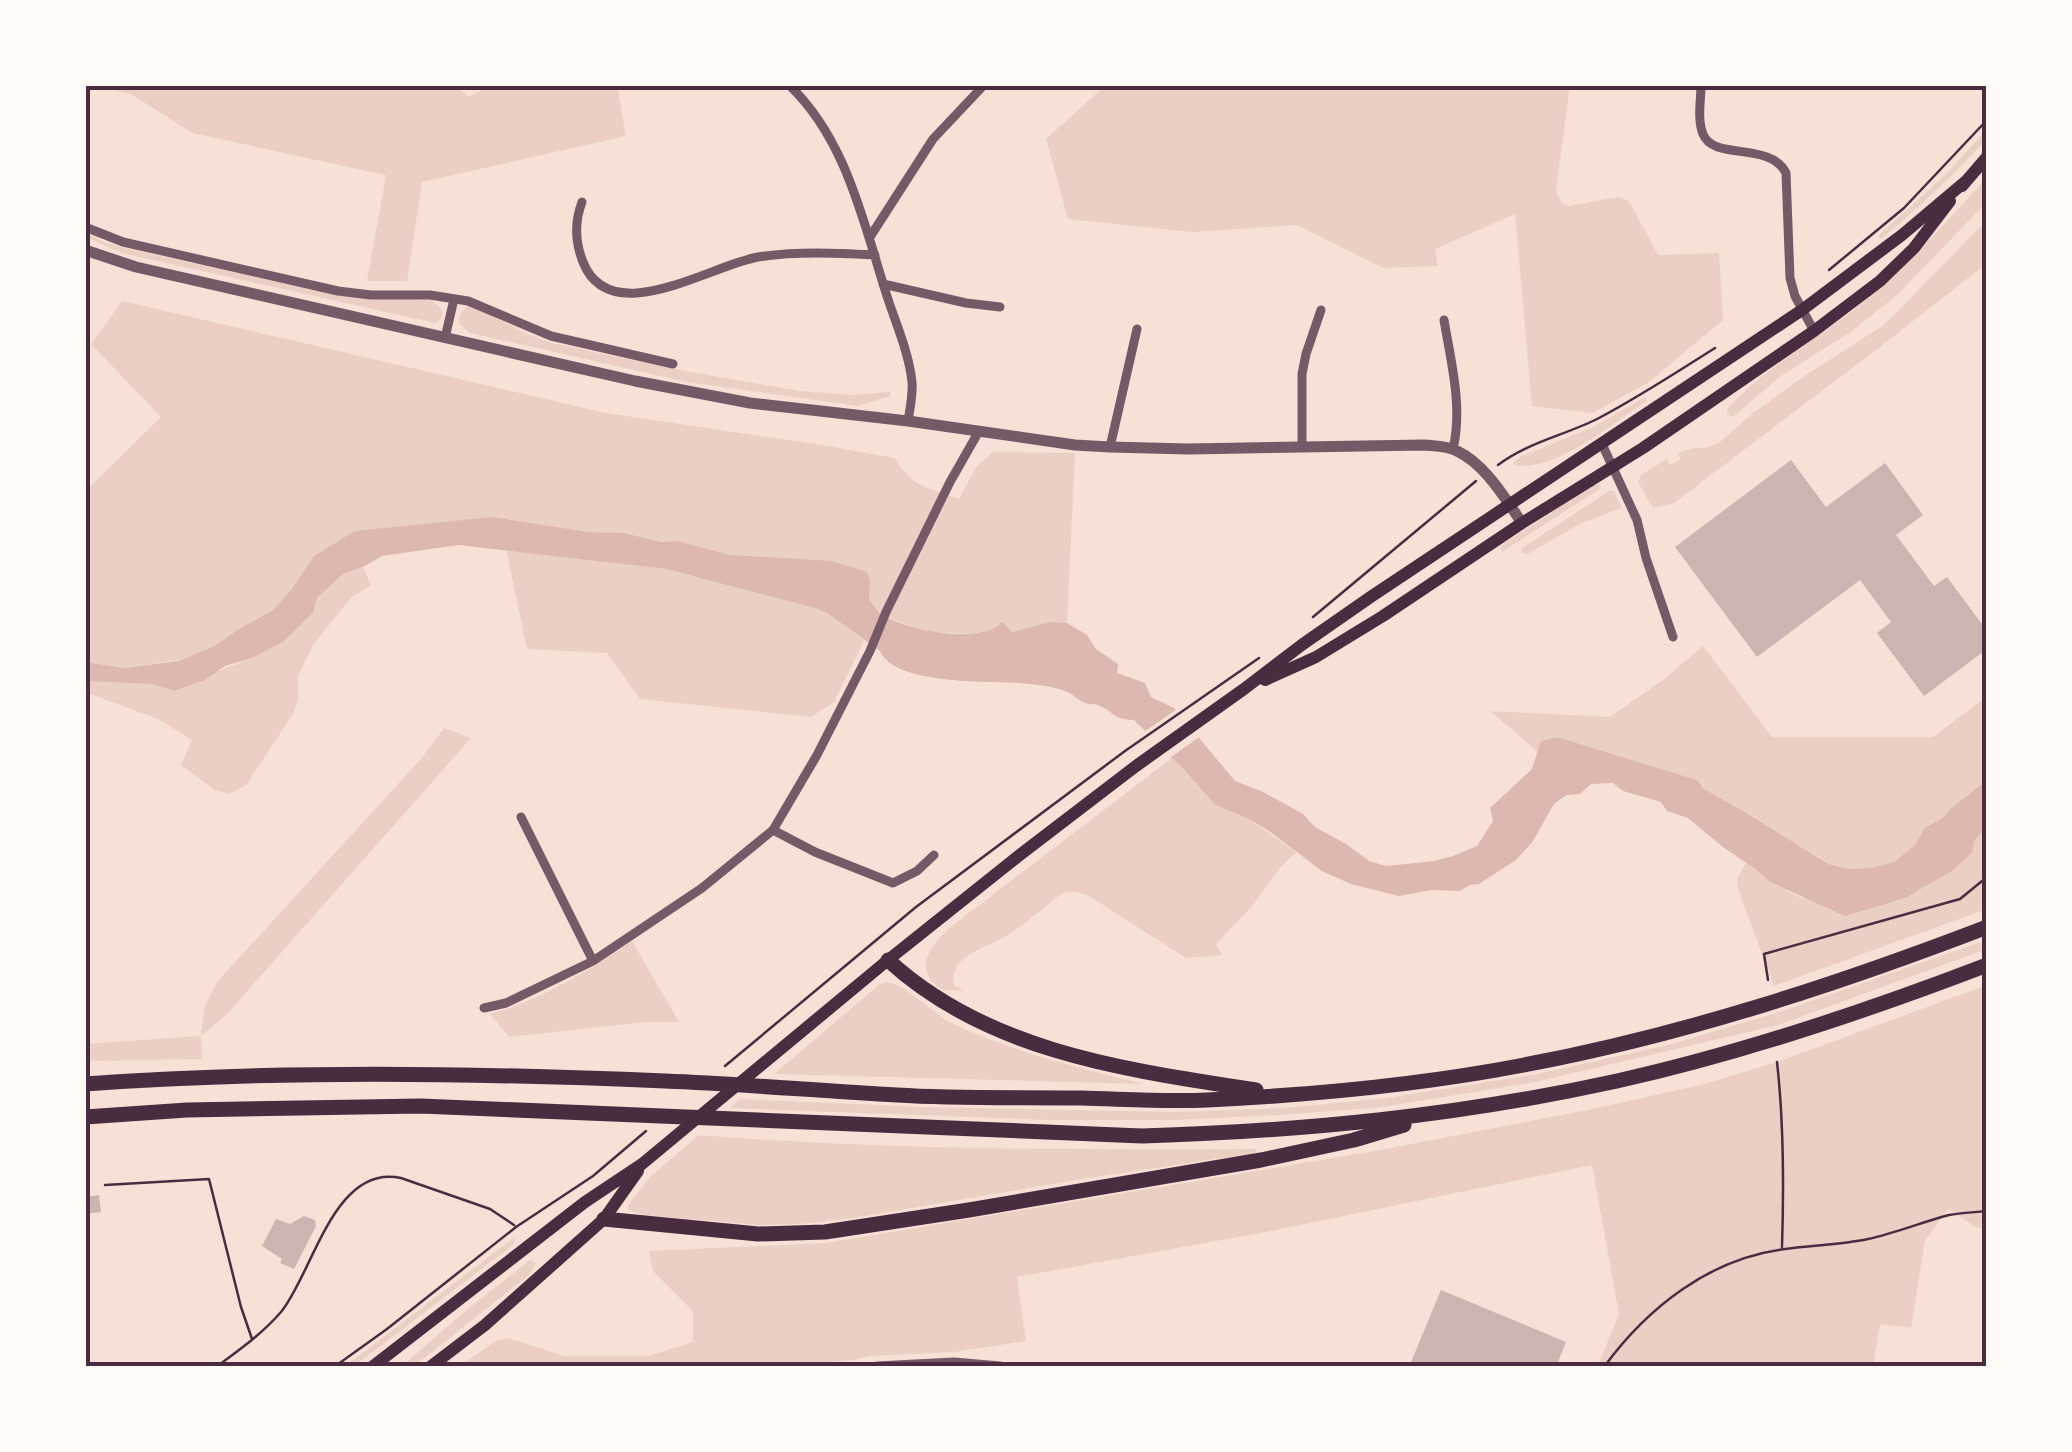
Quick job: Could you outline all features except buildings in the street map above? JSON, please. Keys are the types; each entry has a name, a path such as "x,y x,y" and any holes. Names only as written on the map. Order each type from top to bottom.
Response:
{"highway":[{"path":"85,1084 188,1077 422,1074 668,1081 903,1096 1200,1100 1289,1095 1441,1079 1599,1050 1780,1000 1904,959 1987,926"},
{"path":"888,960 947,1006 1043,1046 1134,1070 1289,1095"},
{"path":"85,1117 187,1110 421,1106 1142,1136 1312,1128 1452,1111 1616,1081 1863,1010 1987,964"},
{"path":"604,1219 758,1234 826,1232 1260,1160 1354,1140 1452,1111"}],"main road":[{"path":"1244,689 1316,657 1383,616 1814,331 1914,248 1987,157"},
{"path":"372,1367 585,1202 642,1164 888,960 1136,766 1319,632 1802,310 1966,181"},
{"path":"430,1367 485,1325 604,1219 642,1164"}],"street":[{"path":"789,85 813,112 842,162 870,238 912,381 908,421"},
{"path":"870,238 933,139 984,85"},
{"path":"1700,85 1701,123 1706,140 1774,158 1782,164 1786,174 1790,278 1814,331"},
{"path":"582,202 576,218 577,248 586,270 598,284 634,295 755,258 788,253 875,255"},
{"path":"85,227 124,242 338,291 454,299 484,307 551,336 673,364"},
{"path":"85,250 136,267 445,338 750,402 1075,445 1188,449 1425,444 1453,448 1473,462 1522,523"},
{"path":"883,284 1000,307"},
{"path":"445,338 454,299"},
{"path":"1302,446 1302,374 1322,310"},
{"path":"1444,320 1456,397 1458,431 1453,448"},
{"path":"1110,447 1137,329"},
{"path":"484,1008 506,1003 593,961 702,888 773,830 817,755 950,482 979,431"},
{"path":"1602,444 1636,520 1673,638"},
{"path":"521,817 593,961"},
{"path":"773,830 815,852 893,883 918,871 934,855"},
{"path":"877,1367 936,1363 1000,1367"}],"path":[{"path":"1822,275 1904,208 1987,120"},
{"path":"1515,452 1596,420 1717,348"},
{"path":"1303,626 1455,497"},
{"path":"757,1039 916,907 1125,751 1258,658"},
{"path":"1768,980 1764,954 1960,899 1987,877"},
{"path":"1776,1062 1784,1168 1782,1249"},
{"path":"334,1367 516,1227 610,1161"},
{"path":"216,1367 252,1341 282,1310 302,1280 330,1218 356,1189 377,1177 401,1178 490,1209 516,1227"},
{"path":"105,1185 209,1179 252,1341"},
{"path":"1604,1367 1645,1318 1703,1275 1782,1249 1868,1239 1949,1216 1987,1210"}],"shaded area":[{"path":"90,85 456,85 468,97 493,85 617,85 626,136 422,182 407,281 367,281 386,175 192,133 131,94"},
{"path":"1106,85 1570,85 1556,191 1562,203 1568,206 1619,197 1629,201 1658,255 1719,253 1723,320 1649,382 1593,413 1532,406 1515,214 1435,249 1438,266 1383,268 1297,225 1192,232 1068,219 1046,139"},
{"path":"1987,129 1987,139 1881,239 1878,236 1946,174"},
{"path":"1987,177 1987,202 1898,294 1852,331 1781,376 1733,417 1728,415 1727,409 1754,383 1882,286"},
{"path":"1987,220 1987,263 1674,503 1653,508 1638,482 1641,475 1667,459 1670,465 1681,459 1678,453 1720,442 1806,375 1884,325"},
{"path":"85,232 124,248 331,294 431,300 443,313 435,323 122,253 85,237"},
{"path":"122,301 606,413 895,458 915,481 959,499 976,467 993,452 1075,453 1067,623 1011,632 932,632 878,612 869,599 870,581 677,541 588,532 314,556 273,610 239,629 217,654 125,668 85,662 85,492 161,417 91,344"},
{"path":"467,306 552,343 800,391 851,395 890,392 891,396 857,406 687,382 470,333 459,324 460,314"},
{"path":"1645,397 1647,401 1563,455 1528,466 1512,464 1520,457 1593,427"},
{"path":"1600,484 1601,488 1502,552 1499,547"},
{"path":"1614,491 1622,508 1581,523 1528,554 1521,553 1522,548"},
{"path":"492,517 588,532 624,533 661,542 677,541 731,555 832,561 867,572 869,599 878,612 905,625 942,633 978,633 1002,622 1012,632 1051,622 1067,623 1087,635 1096,649 1118,664 1117,673 1145,683 1151,697 1174,708 1235,781 1303,814 1315,827 1369,861 1386,866 1434,861 1477,846 1493,821 1490,808 1532,769 1541,741 1557,737 1697,780 1704,789 1828,864 1850,869 1894,862 1915,845 1925,828 1987,780 1987,826 1974,841 1972,853 1952,871 1905,898 1845,916 1770,882 1688,818 1667,811 1661,802 1623,791 1613,783 1591,784 1580,794 1566,795 1554,804 1533,841 1516,860 1479,884 1460,891 1431,890 1399,896 1351,884 1322,871 1269,831 1215,805 1134,720 1118,717 1065,691 1030,684 922,676 889,662 880,651 827,613 666,569 459,545 382,556 343,574 317,598 313,613 283,642 225,666 205,680 174,691 152,684 85,681 85,662 125,668 178,661 213,647 273,610 314,556 355,531"},
{"path":"506,549 666,569 815,608 828,613 864,641 834,702 811,717 640,699 607,653 527,649"},
{"path":"363,567 371,585 351,598 313,645 298,676 298,700 293,714 246,785 229,794 215,790 181,765 192,740 158,719 85,692 85,681 152,684 174,691 205,680 283,642 313,613 317,598 343,574"},
{"path":"1703,646 1772,737 1933,737 1987,696 1987,780 1926,828 1915,845 1894,862 1850,869 1828,864 1704,789 1696,780 1557,737 1541,741 1538,752 1490,711 1610,717"},
{"path":"444,728 471,738 227,1014 201,1036 205,1006 217,982 420,760"},
{"path":"1172,758 1215,805 1247,818 1296,852 1216,944 1222,955 1186,958 1089,896 1065,892 1014,931 962,961 953,982 965,991 943,990 934,984 926,970 927,957 948,929"},
{"path":"1987,826 1987,909 1774,986 1739,892 1737,879 1746,862 1770,882 1803,899 1974,841"},
{"path":"1987,940 1987,949 1778,1025 1535,1082 1383,1107 1173,1120 1051,1120 730,1108 740,1099 1177,1112 1284,1108 1386,1098 1537,1074 1672,1044 1782,1011"},
{"path":"632,941 679,1022 509,1037 490,1014 564,984"},
{"path":"886,982 895,984 944,1018 998,1043 1144,1084 774,1074"},
{"path":"1987,985 1987,1229 1976,1227 1948,1209 1925,1241 1911,1328 1880,1324 1873,1367 1597,1367 1619,1314 1592,1165 1266,1232 1017,1277 1026,1341 954,1352 870,1356 778,1367 458,1367 496,1341 508,1338 564,1356 648,1356 693,1342 693,1311 653,1271 649,1251 826,1243 1369,1152 1588,1110 1704,1084 1777,1062"},
{"path":"201,1036 202,1059 85,1061 85,1044"},
{"path":"699,1135 907,1146 1256,1149 1256,1153 801,1224 759,1225 644,1215 628,1210 651,1176"},
{"path":"516,1236 513,1245 353,1367 344,1367"},
{"path":"531,1259 536,1263 530,1274 413,1367 401,1367 457,1318"}],"pier":[{"path":"1180,707 1202,735 1167,760 1141,734"}]}
